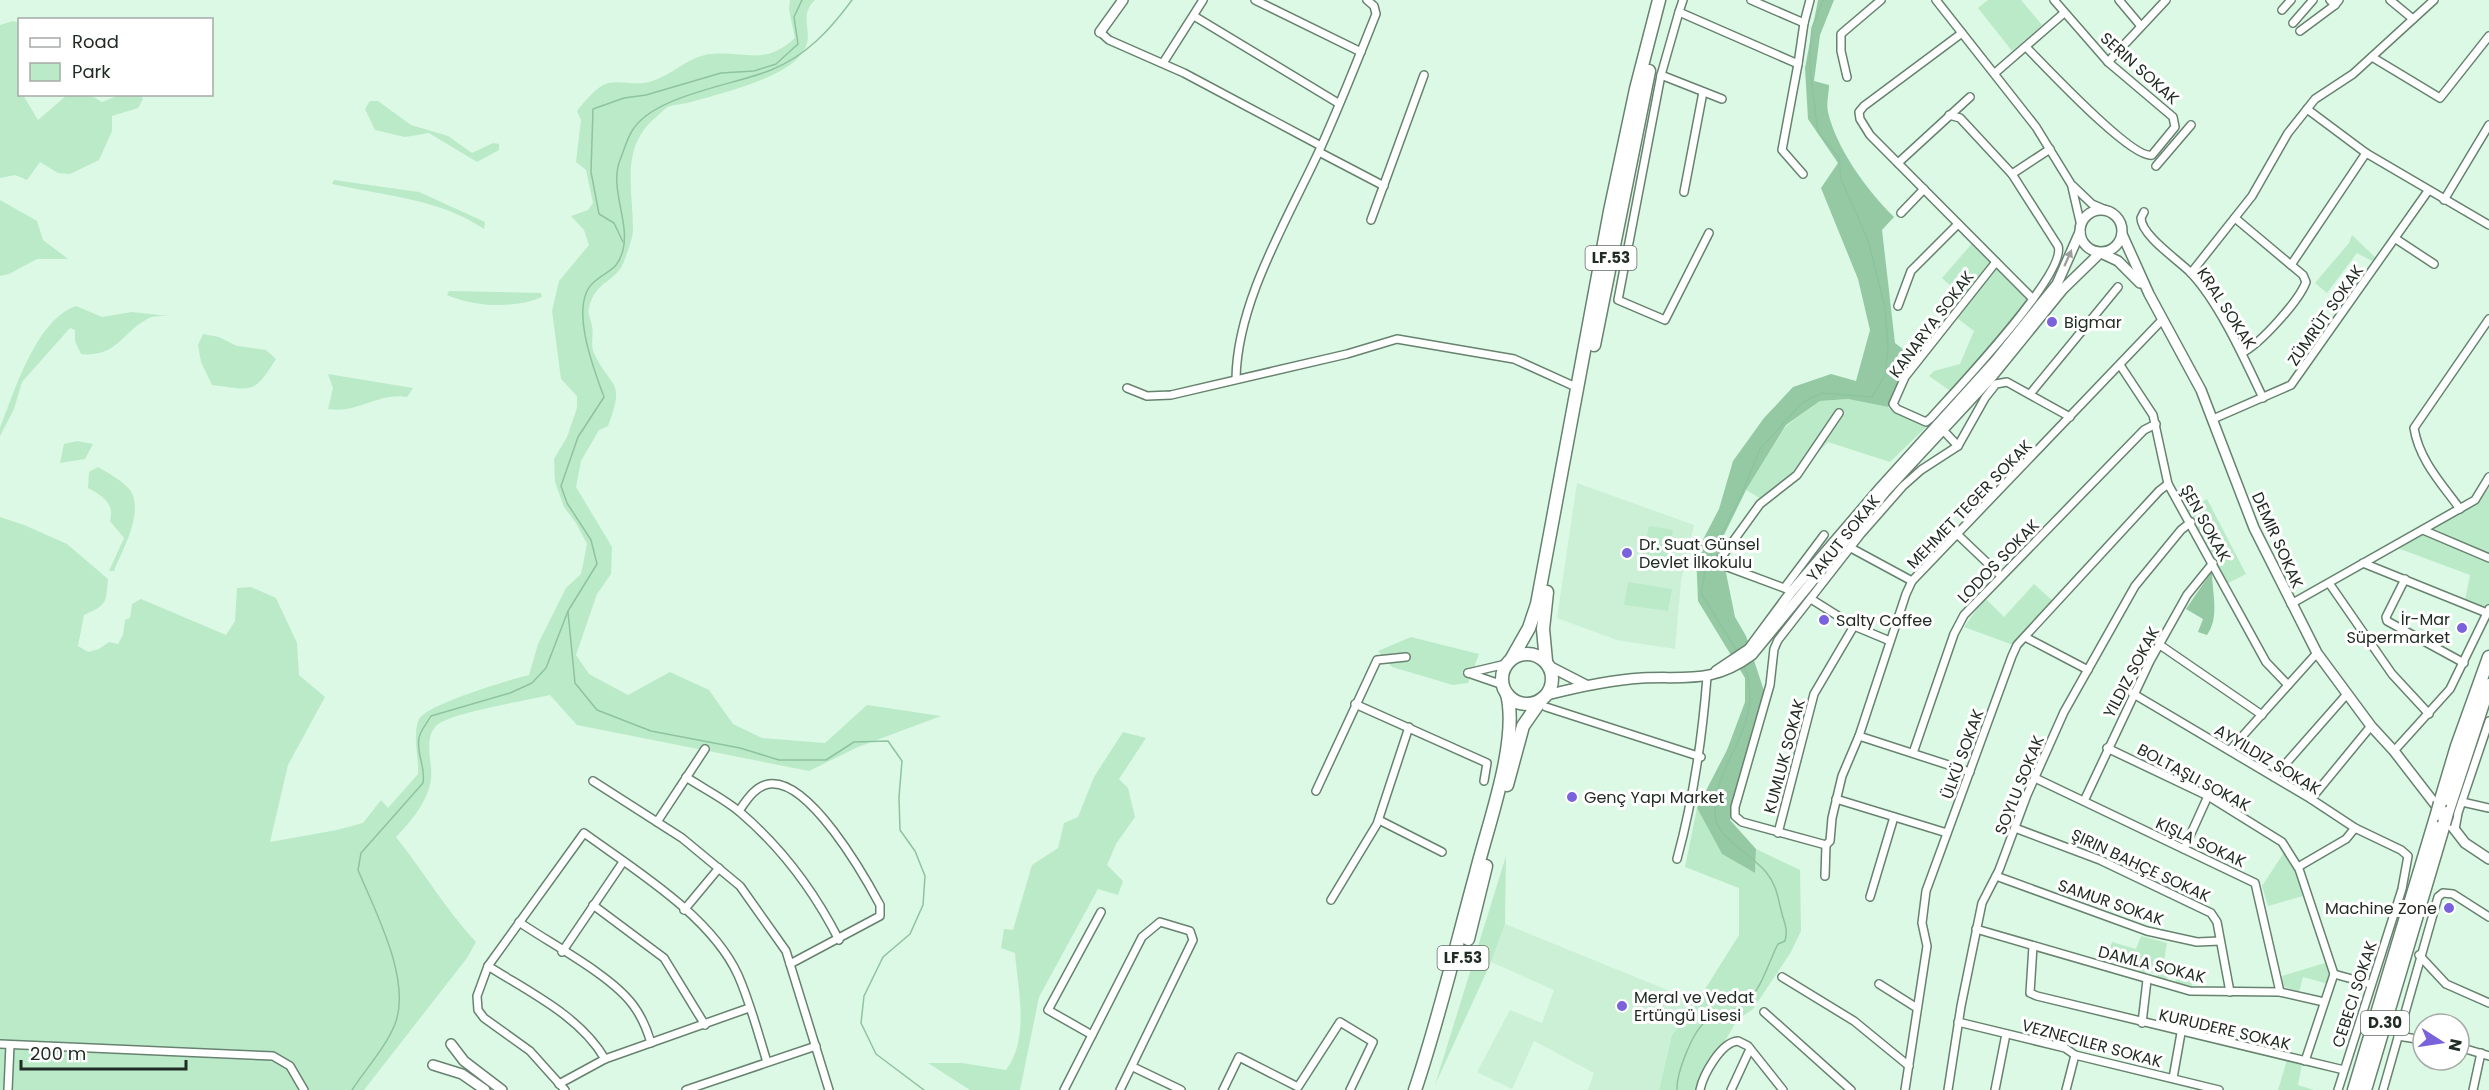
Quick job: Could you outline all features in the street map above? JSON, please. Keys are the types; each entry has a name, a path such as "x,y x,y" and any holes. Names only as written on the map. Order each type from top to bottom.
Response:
{"highway":[{"name":"LF.53","path":"1415,1090 1448,988 1503,766 1511,726 1502,678 1509,661 1529,628 1537,604 1621,160 1659,0"},
{"name":"LF.53","path":"1423,1090 1456,987 1517,747 1531,712 1545,701 1552,681 1547,664 1544,618 1629,164 1667,0"},
{"path":"1509,661 1526,653 1540,657 1547,664"},
{"path":"2444,816 2474,695 2489,657"},
{"name":"D.30","path":"2365,1090 2444,816 2489,684"},
{"path":"1505,689 1516,701 1524,704 1545,701"},
{"name":"D.30","path":"2354,1090 2426,850 2444,816"}],"street":[{"path":"1123,0 1100,32 1109,40 1163,63 1384,186"},
{"path":"1163,63 1203,0"},
{"path":"1254,0 1361,52"},
{"path":"1236,379 1236,362 1253,296 1320,149 1376,14 1374,6 1367,0"},
{"path":"1683,0 1661,75 1618,300 1665,320 1709,232"},
{"path":"1751,0 1804,23"},
{"path":"1803,174 1782,150 1810,0"},
{"path":"1847,77 1841,51 1841,34 1881,0"},
{"name":"SERIN SOKAK","path":"2026,47 2101,122 2147,156 2152,155 2175,127 2176,121 2108,62 2054,0"},
{"path":"2119,0 2140,25"},
{"path":"2108,62 2140,25 2166,0"},
{"path":"2282,10 2291,0"},
{"path":"2293,23 2313,0"},
{"path":"2390,0 2413,19"},
{"path":"2191,273 2252,196 2288,133 2315,99 2353,74 2433,0"},
{"path":"1788,589 1881,487 1990,379 2063,288 2100,253 2117,245 2122,234 2120,222 2106,210 2092,204 2071,184 2050,149 1939,1"},
{"path":"2300,31 2335,2"},
{"path":"1679,12 1798,64"},
{"path":"1995,73 2064,13"},
{"path":"1194,16 1338,103"},
{"path":"1962,33 1859,112 1860,119 1870,135 2033,299"},
{"path":"2372,57 2440,98 2489,36"},
{"path":"1371,220 1424,75"},
{"path":"1661,75 1722,99"},
{"path":"1684,192 1703,92"},
{"path":"1899,163 1970,97"},
{"path":"2307,109 2366,153 2489,225"},
{"path":"1545,701 1586,685 1642,678 1707,677 1731,666 1750,652 1941,428 2020,322 2033,299 2046,283 2060,251 2012,174 1960,118 1949,115"},
{"path":"2156,166 2191,125"},
{"path":"2444,200 2489,125"},
{"path":"2012,174 2050,149"},
{"path":"2291,265 2366,153"},
{"path":"2071,184 2080,229 2088,248 2100,253"},
{"path":"1902,213 1924,189"},
{"name":"ZÜMRÜT SOKAK","path":"2213,419 2284,390 2296,379 2396,239 2428,190"},
{"path":"2020,322 2057,284 2080,229 2093,212 2106,210"},
{"name":"KRAL SOKAK","path":"2144,212 2141,218 2144,230 2191,273 2242,353 2263,398"},
{"path":"2235,218 2306,279 2305,286 2268,333 2252,348 2242,353"},
{"path":"1898,306 1911,271 1958,224"},
{"name":"DEMIR SOKAK","path":"2122,234 2162,320 2192,372 2213,419 2254,528 2317,653 2371,726 2394,751 2465,843 2489,859"},
{"path":"2396,239 2434,264"},
{"name":"DEMIR SOKAK","path":"2100,253 2125,267 2149,294"},
{"name":"KANARYA SOKAK","path":"1996,262 1905,377 1893,404 1897,409 1926,422 2020,322"},
{"path":"2030,394 2118,287"},
{"path":"2460,509 2426,462 2416,444 2414,428 2489,319"},
{"name":"MEHMET TEGER SOKAK","path":"1825,876 1826,845 1830,842 1836,799 1844,770 1859,736 1912,581 2162,320"},
{"path":"1127,388 1147,396 1171,395 1347,354 1397,339 1514,359 1578,388"},
{"name":"ŞEN SOKAK","path":"2120,365 2156,424 2168,484 2266,662 2288,685"},
{"name":"YAKUT SOKAK","path":"1778,833 1742,822 1735,816 1735,807 1770,685 1774,646 1851,548 1915,475 1958,446 1985,398 1996,384 2007,382 2070,417"},
{"path":"1788,589 1725,566 1721,558 1760,504 1797,475 1839,413"},
{"name":"LODOS SOKAK","path":"1913,753 1958,624 2001,576 2144,429 2156,424"},
{"path":"1941,428 1958,446"},
{"path":"2291,604 2475,500 2489,477"},
{"name":"ÜLKÜ SOKAK","path":"1905,1090 1927,946 1922,926 1922,912 1929,880 2012,656 2025,637 2168,484"},
{"name":"SOYLU SOKAK","path":"1948,1090 1958,1022 1982,903 1996,876 2035,778 2064,712 2135,586 2190,522"},
{"path":"2423,530 2489,558"},
{"path":"1957,534 2001,576"},
{"path":"1750,652 1824,535"},
{"path":"1851,548 1912,581"},
{"path":"2084,801 2132,693 2187,595 2213,563"},
{"path":"2363,563 2488,611 2450,689 2394,751"},
{"path":"2405,579 2386,617 2387,621 2464,663"},
{"path":"2329,583 2392,674 2429,714"},
{"path":"1811,599 1854,626 1890,641"},
{"name":"KUMLUK SOKAK","path":"1778,833 1814,694 1854,626"},
{"path":"2025,637 2088,670"},
{"path":"2160,645 2262,715"},
{"path":"2230,750 2317,653"},
{"path":"1316,791 1377,660 1406,657"},
{"path":"1505,689 1468,673 1509,661"},
{"path":"1547,664 1586,685"},
{"path":"1677,859 1691,808 1701,757 1707,677"},
{"path":"2132,693 2311,799 2355,828 2346,839 2298,867"},
{"path":"2274,777 2347,694"},
{"path":"1545,701 1701,757"},
{"path":"1355,704 1487,763 1484,781"},
{"path":"2444,816 2462,802 2487,735 2489,721"},
{"path":"2311,799 2371,726"},
{"path":"1331,900 1379,819 1409,727"},
{"path":"1859,736 1970,772"},
{"path":"2107,747 2208,796 2282,842 2298,867 2334,974 2305,1061"},
{"path":"657,822 705,749"},
{"path":"686,777 739,811 795,867 820,903 839,940"},
{"path":"2035,778 2257,885 2280,992"},
{"path":"593,781 682,838 740,886 786,951 829,1090"},
{"path":"739,811 758,789 769,784 794,790 810,805 839,840 880,905 880,916 839,940 790,964"},
{"path":"2184,849 2208,796"},
{"path":"1836,799 1947,833"},
{"path":"2462,802 2489,808"},
{"path":"1870,897 1894,816"},
{"path":"1379,819 1442,852"},
{"name":"ŞIRIN BAHÇE SOKAK","path":"2015,828 2100,860 2207,911 2216,918 2230,992"},
{"name":"CEBECI SOKAK","path":"2338,1090 2408,862 2405,852 2355,828"},
{"path":"1778,833 1826,845"},
{"path":"565,1090 530,1052 498,1029 478,1010 477,990 488,966 584,834 623,861 704,927 737,974 767,1062"},
{"path":"562,952 623,861"},
{"path":"684,910 719,868"},
{"name":"SAMUR SOKAK","path":"1996,876 2147,931 2197,942 2220,941"},
{"path":"2383,1090 2438,897 2443,893 2453,894 2489,917"},
{"path":"593,905 664,958 705,1025"},
{"path":"1092,1035 1048,1010 1101,912"},
{"path":"519,922 606,980 627,998 644,1022 651,1043"},
{"path":"1064,1090 1142,937 1160,922 1190,931 1193,940 1120,1090"},
{"name":"DAMLA SOKAK","path":"1976,929 2147,980 2196,992 2280,992 2324,1002"},
{"path":"2033,946 2030,993 2142,1023"},
{"path":"2420,955 2446,984 2489,1004"},
{"path":"488,966 576,1023 595,1042 605,1059"},
{"path":"2334,974 2370,984"},
{"path":"1782,976 1847,1016 1909,1066"},
{"name":"KURUDERE SOKAK","path":"2147,980 2142,1023 2344,1071"},
{"path":"1879,984 1917,1008"},
{"path":"559,1084 605,1059 749,1008"},
{"path":"1764,1012 1851,1090"},
{"name":"VEZNECILER SOKAK","path":"1958,1022 2065,1048 2075,1055 2219,1090"},
{"path":"1223,1090 1239,1057 1298,1087 1340,1023 1373,1042 1350,1090"},
{"path":"2173,1078 2181,1033"},
{"path":"1995,1090 2006,1035"},
{"path":"2398,1036 2411,1038"},
{"path":"1700,1090 1728,1044 1740,1041 1750,1049 1783,1090"},
{"path":"0,1044 277,1057 290,1066 304,1090"},
{"path":"451,1044 464,1060 502,1090"},
{"path":"8,1090 10,1045"},
{"path":"686,1090 705,1087 767,1062 816,1046"},
{"path":"1731,1090 1750,1049"},
{"path":"2066,1090 2075,1055"},
{"path":"2473,1090 2485,1055"},
{"path":"434,1065 462,1074 485,1090"},
{"path":"1133,1067 1181,1090"}],"shaded area":[{"path":"1818,0 1834,0 1820,35 1814,81 1829,85 1827,109 1838,140 1854,169 1894,217 1882,230 1895,343 1912,356 1888,407 1848,399 1820,401 1786,425 1746,490 1724,535 1723,558 1735,617 1746,636 1768,703 1730,820 1756,849 1755,873 1722,854 1697,808 1727,750 1745,702 1745,678 1698,601 1696,553 1719,509 1733,461 1764,418 1793,387 1831,374 1856,381 1870,330 1858,279 1821,188 1838,163 1808,119 1805,68"},
{"name":"Dr. Suat Günsel Devlet İlkokulu","path":"1577,483 1694,525 1681,581 1675,649 1617,640 1557,618"},
{"path":"2212,571 2214,613 2207,635 2198,632 2203,619 2186,609"},
{"name":"Meral ve Vedat Ertüngü Lisesi","path":"1505,924 1697,1002 1672,1035 1659,1090 1588,1090 1594,1073 1534,1041 1512,1089 1477,1072 1510,1010 1542,1023 1554,990 1491,962"}],"green space":[{"path":"790,0 815,0 807,14 807,43 796,60 786,68 746,86 668,107 644,130 637,142 631,170 633,229 631,240 622,267 596,292 589,310 593,350 614,385 616,400 608,426 599,430 581,461 576,487 612,547 611,574 597,594 576,655 589,674 628,695 670,672 709,690 733,724 762,738 825,743 867,705 941,716 858,747 809,771 577,725 550,695 472,712 443,721 436,726 430,738 431,779 426,796 413,818 396,837 476,942 467,958 364,1090 0,1090 0,517 67,544 108,579 104,602 97,609 84,615 78,646 88,652 99,649 109,642 118,644 123,635 125,620 130,618 132,604 141,599 226,635 235,621 237,588 251,587 276,598 297,643 299,675 325,697 288,765 270,842 363,823 381,800 388,808 418,774 416,739 419,719 425,713 452,700 529,675 538,644 566,588 581,574 587,544 564,507 555,482 554,459 567,437 577,408 577,396 561,379 552,311 559,281 589,245 584,230 571,216 588,210 593,203 586,170 576,162 581,120 577,111 592,94 607,83 653,81 694,59 712,54 765,55 784,47 795,38 789,10"},
{"path":"1988,0 2021,0 2042,25 2012,51 1978,8"},
{"path":"13,21 18,23 18,96 24,96 38,120 66,96 92,96 102,102 117,96 142,96 143,99 138,108 112,116 112,131 99,160 70,174 58,173 40,162 27,180 15,175 0,178 0,25"},
{"path":"370,101 378,101 411,125 448,136 472,153 493,143 499,144 499,150 477,162 429,133 405,137 375,130 365,109"},
{"path":"334,180 419,192 485,222 484,229 467,219 430,204 332,184"},
{"path":"0,200 37,221 43,240 68,259 37,259 9,274 0,276"},
{"path":"2352,235 2376,258 2372,261 2357,253 2327,293 2315,283 2349,243"},
{"path":"1976,239 2032,290 2013,320 1952,392 1929,376 1934,371 1960,364 1974,331 1957,318 1969,303 1942,278"},
{"path":"449,291 541,293 542,297 507,305 494,305 458,299 447,295"},
{"path":"76,306 102,317 132,312 168,316 149,318 111,348 93,354 81,354 75,341 75,330 70,328 22,382 14,409 0,436 0,428 20,376 38,341 62,314"},
{"path":"203,334 219,337 237,346 266,350 276,359 262,379 251,387 212,385 201,362 198,345"},
{"path":"328,374 413,388 407,397 387,397 349,409 328,409 333,388"},
{"path":"1848,399 1888,407 1926,427 1890,462 1828,442 1768,503 1746,490 1786,426 1820,401"},
{"path":"77,441 93,444 85,459 60,463 64,444"},
{"path":"98,467 123,483 130,490 134,499 134,520 131,531 114,571 109,571 124,538 110,521 109,505 88,488 89,472"},
{"path":"2489,488 2489,608 2465,600 2470,575 2392,546 2452,508 2463,512"},
{"path":"2207,499 2246,574 2226,584 2185,511"},
{"path":"1649,526 1673,530 1668,558 1643,554"},
{"path":"1628,582 1672,589 1668,611 1624,605"},
{"path":"2034,584 2054,602 2013,645 1964,627 1985,598 2004,617"},
{"path":"1411,637 1479,654 1468,683 1453,685 1392,667 1378,651"},
{"path":"1123,732 1146,738 1119,779 1128,788 1135,817 1116,844 1107,865 1123,881 1118,895 1098,889 1039,997 1020,1090 970,1090 928,1063 962,1063 1006,1070 1018,1044 1021,1014 1015,953 1001,948 1004,929 1013,930 1032,865 1058,848 1064,823 1078,817 1094,777"},
{"path":"1697,808 1722,854 1755,873 1756,849 1800,870 1801,931 1791,952 1753,1009 1737,1020 1697,1090 1659,1090 1672,1035 1697,1002 1739,935 1739,888 1685,867"},
{"path":"2285,851 2291,861 2303,896 2268,906 2262,886"},
{"path":"1506,856 1505,924 1491,962 1435,1085"},
{"path":"2141,936 2167,943 2164,961 2194,967 2192,988 2175,985 2176,978 2168,976 2166,981 2155,978 2157,974 2147,971 2145,976 2137,973 2138,968 2107,958 2112,942 2136,949"},
{"path":"2328,962 2331,973 2328,984 2303,977 2299,992 2283,986 2282,976"},
{"path":"2287,1060 2302,1064 2298,1085 2314,1090 2278,1090"}],"waterway":[{"path":"623,242 614,223 599,214 591,172 593,109 624,98 646,95 721,73 754,71 776,64 798,44 794,17 802,0"},
{"path":"352,1090 386,1041 395,1024 399,1006 399,987 389,946 358,870 361,853 423,783 418,744 422,730 431,716 510,693 532,683 546,668 568,611 597,564 591,540 567,503 561,486 578,437 604,397 586,338 583,305 587,292 594,282 615,266 623,250 624,228 617,171 632,131 658,108 676,100 784,64 806,50 826,32 852,0"},
{"path":"1737,651 1701,593 1707,563 1741,496 1760,449 1802,403 1821,393 1872,397 1885,375 1888,347 1885,308 1868,240 1841,179 1839,158 1818,132 1810,71 1810,50 1812,28 1823,0"},
{"path":"568,612 575,683 597,710 651,731 740,748 779,760 826,760 854,742 888,741 902,761 899,797 900,830 915,851 925,876 923,905 910,934 883,957 864,996 861,1023 876,1054 924,1090"},
{"path":"1677,1090 1679,1074 1686,1054 1700,1027 1715,1016 1747,1002 1761,982 1778,944 1785,941 1786,937 1786,927 1770,877 1761,866 1723,834 1716,820 1716,800 1720,781 1744,727 1749,708 1750,688 1744,666"}],"place":[{"name":"Bigmar","path":"2052,322"},
{"name":"Dr. Suat Günsel Devlet İlkokulu","path":"1627,553"},
{"name":"Salty Coffee","path":"1824,620"},
{"name":"İr-Mar Süpermarket","path":"2462,628"},
{"name":"Genç Yapı Market","path":"1572,797"},
{"name":"Machine Zone","path":"2449,908"},
{"name":"Meral ve Vedat Ertüngü Lisesi","path":"1622,1006"}]}
